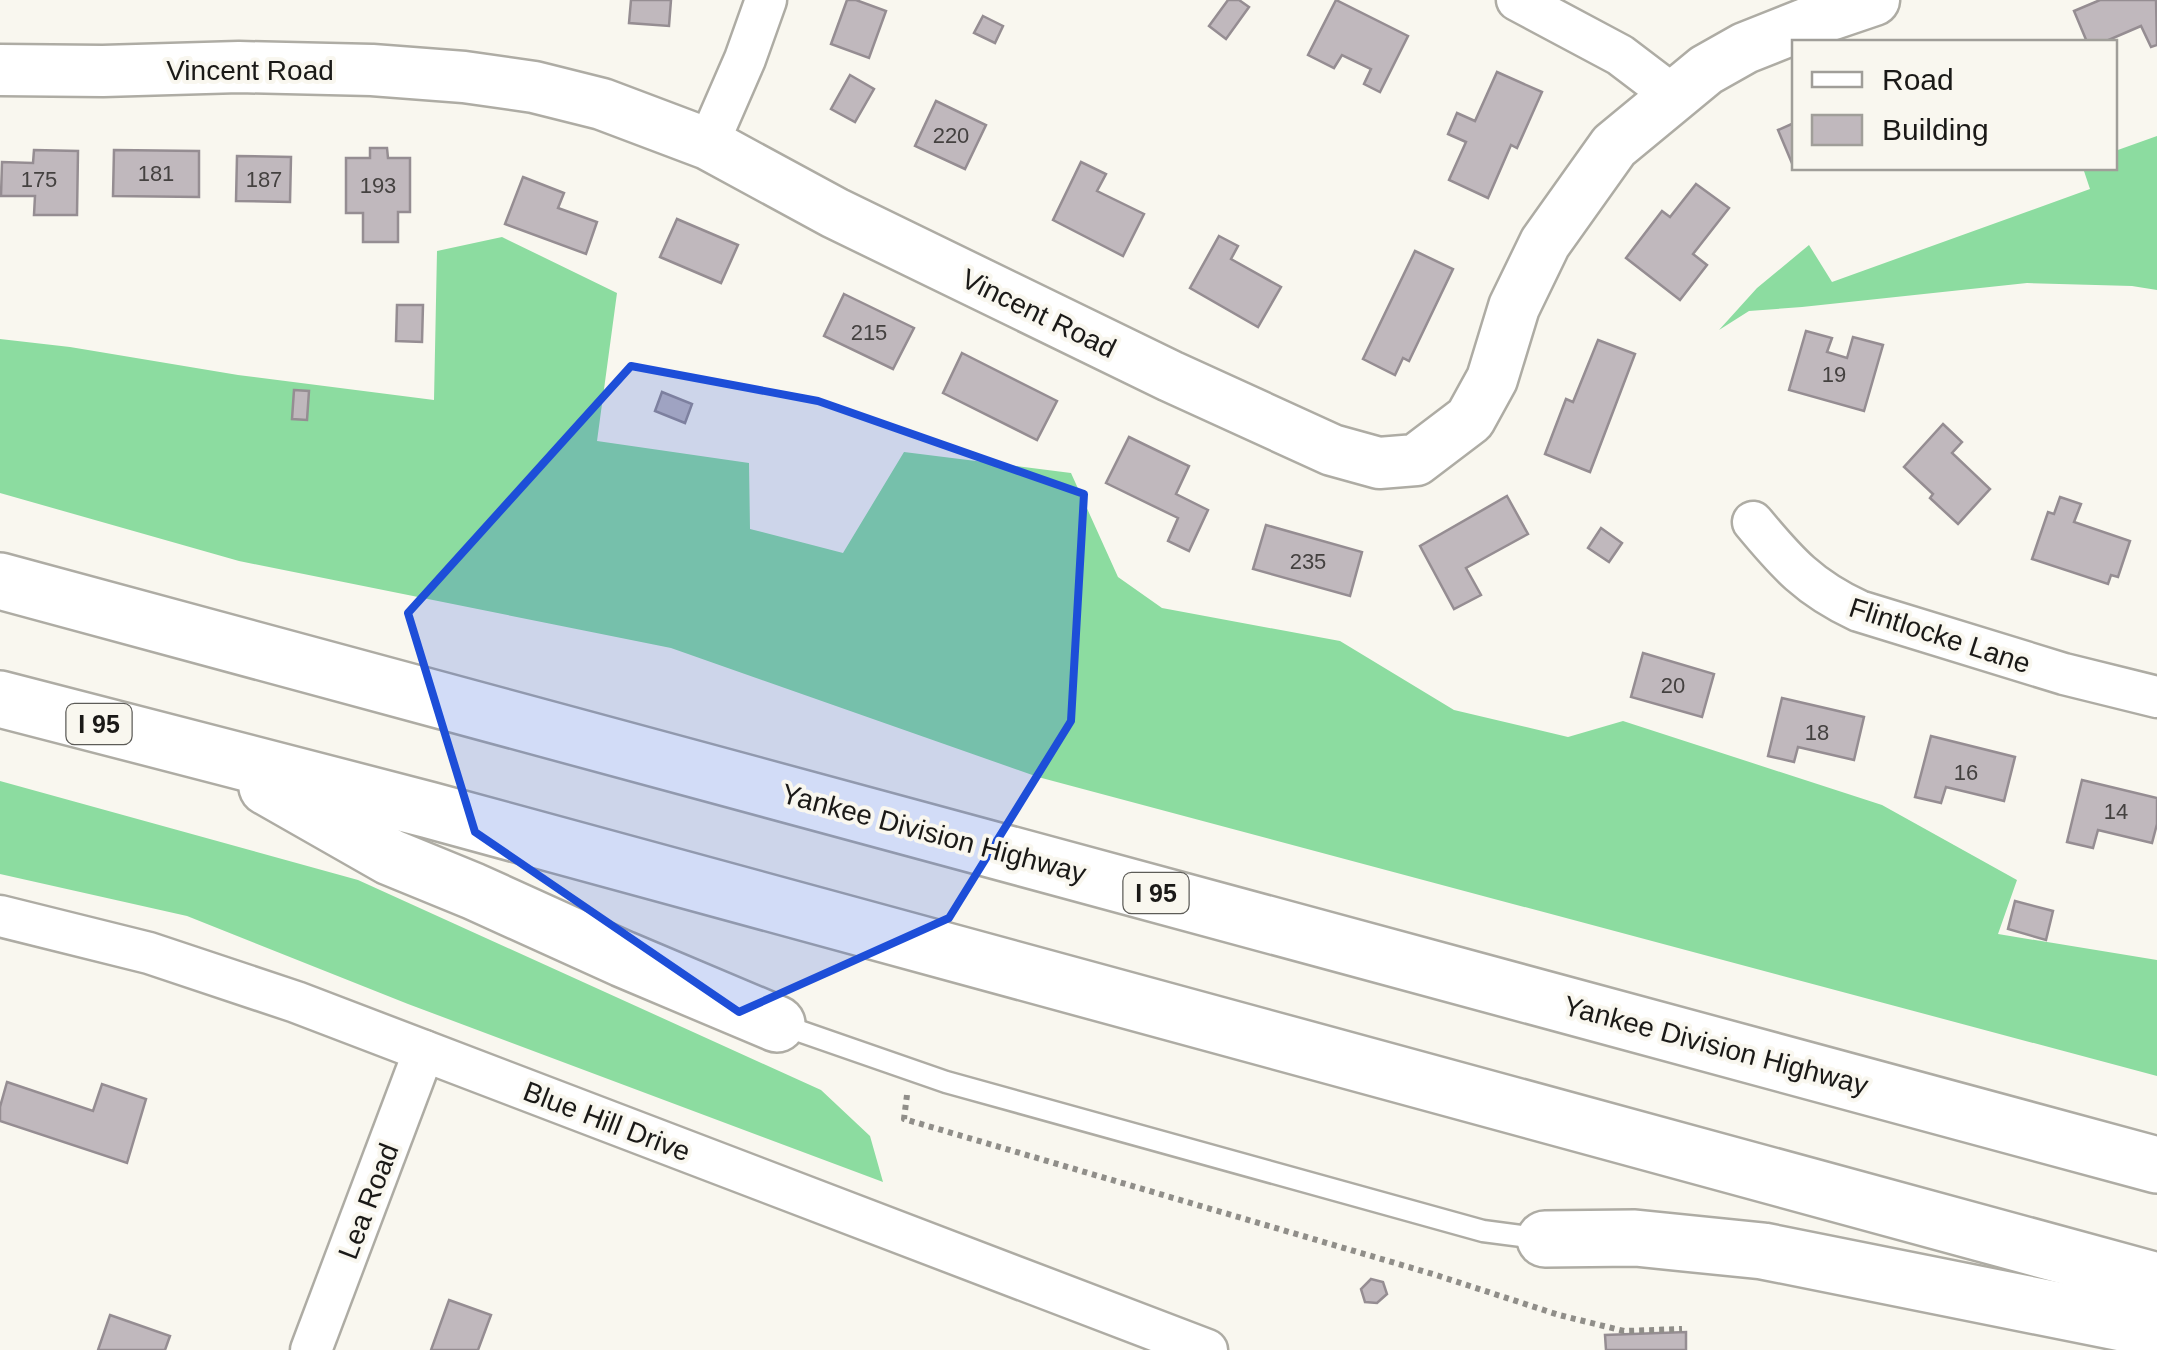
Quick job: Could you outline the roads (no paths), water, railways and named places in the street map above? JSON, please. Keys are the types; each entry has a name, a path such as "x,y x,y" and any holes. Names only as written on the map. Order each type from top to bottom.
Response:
{"highway":[{"name":"Yankee Division Highway","path":"0,580 2157,1165"},
{"name":"I 95","path":"0,699 430,810 2157,1281"},
{"path":"199,749 390,857 777,1024"},
{"path":"1545,1239 1635,1238 1763,1252 2157,1330"}],"street":[{"path":"708,144 766,0"},
{"path":"1517,0 1620,54 1674,96"},
{"name":"Vincent Road","path":"0,70 372,70 534,87 602,104 708,144 835,213 1170,376 1332,450 1379,462 1416,460 1470,420 1492,379 1514,306 1545,243 1614,146 1706,70 1745,48 1874,0"},
{"name":"Flintlocke Lane","path":"1753,522 1788,564 1830,598 1859,611 2064,674 2157,698"},
{"name":"Blue Hill Drive","path":"0,916 149,953 296,1002 1207,1350"},
{"name":"Lea Road","path":"311,1350 424,1052"}],"lane":[{"path":"777,1024 946,1082 1483,1231 1545,1239"}]}
